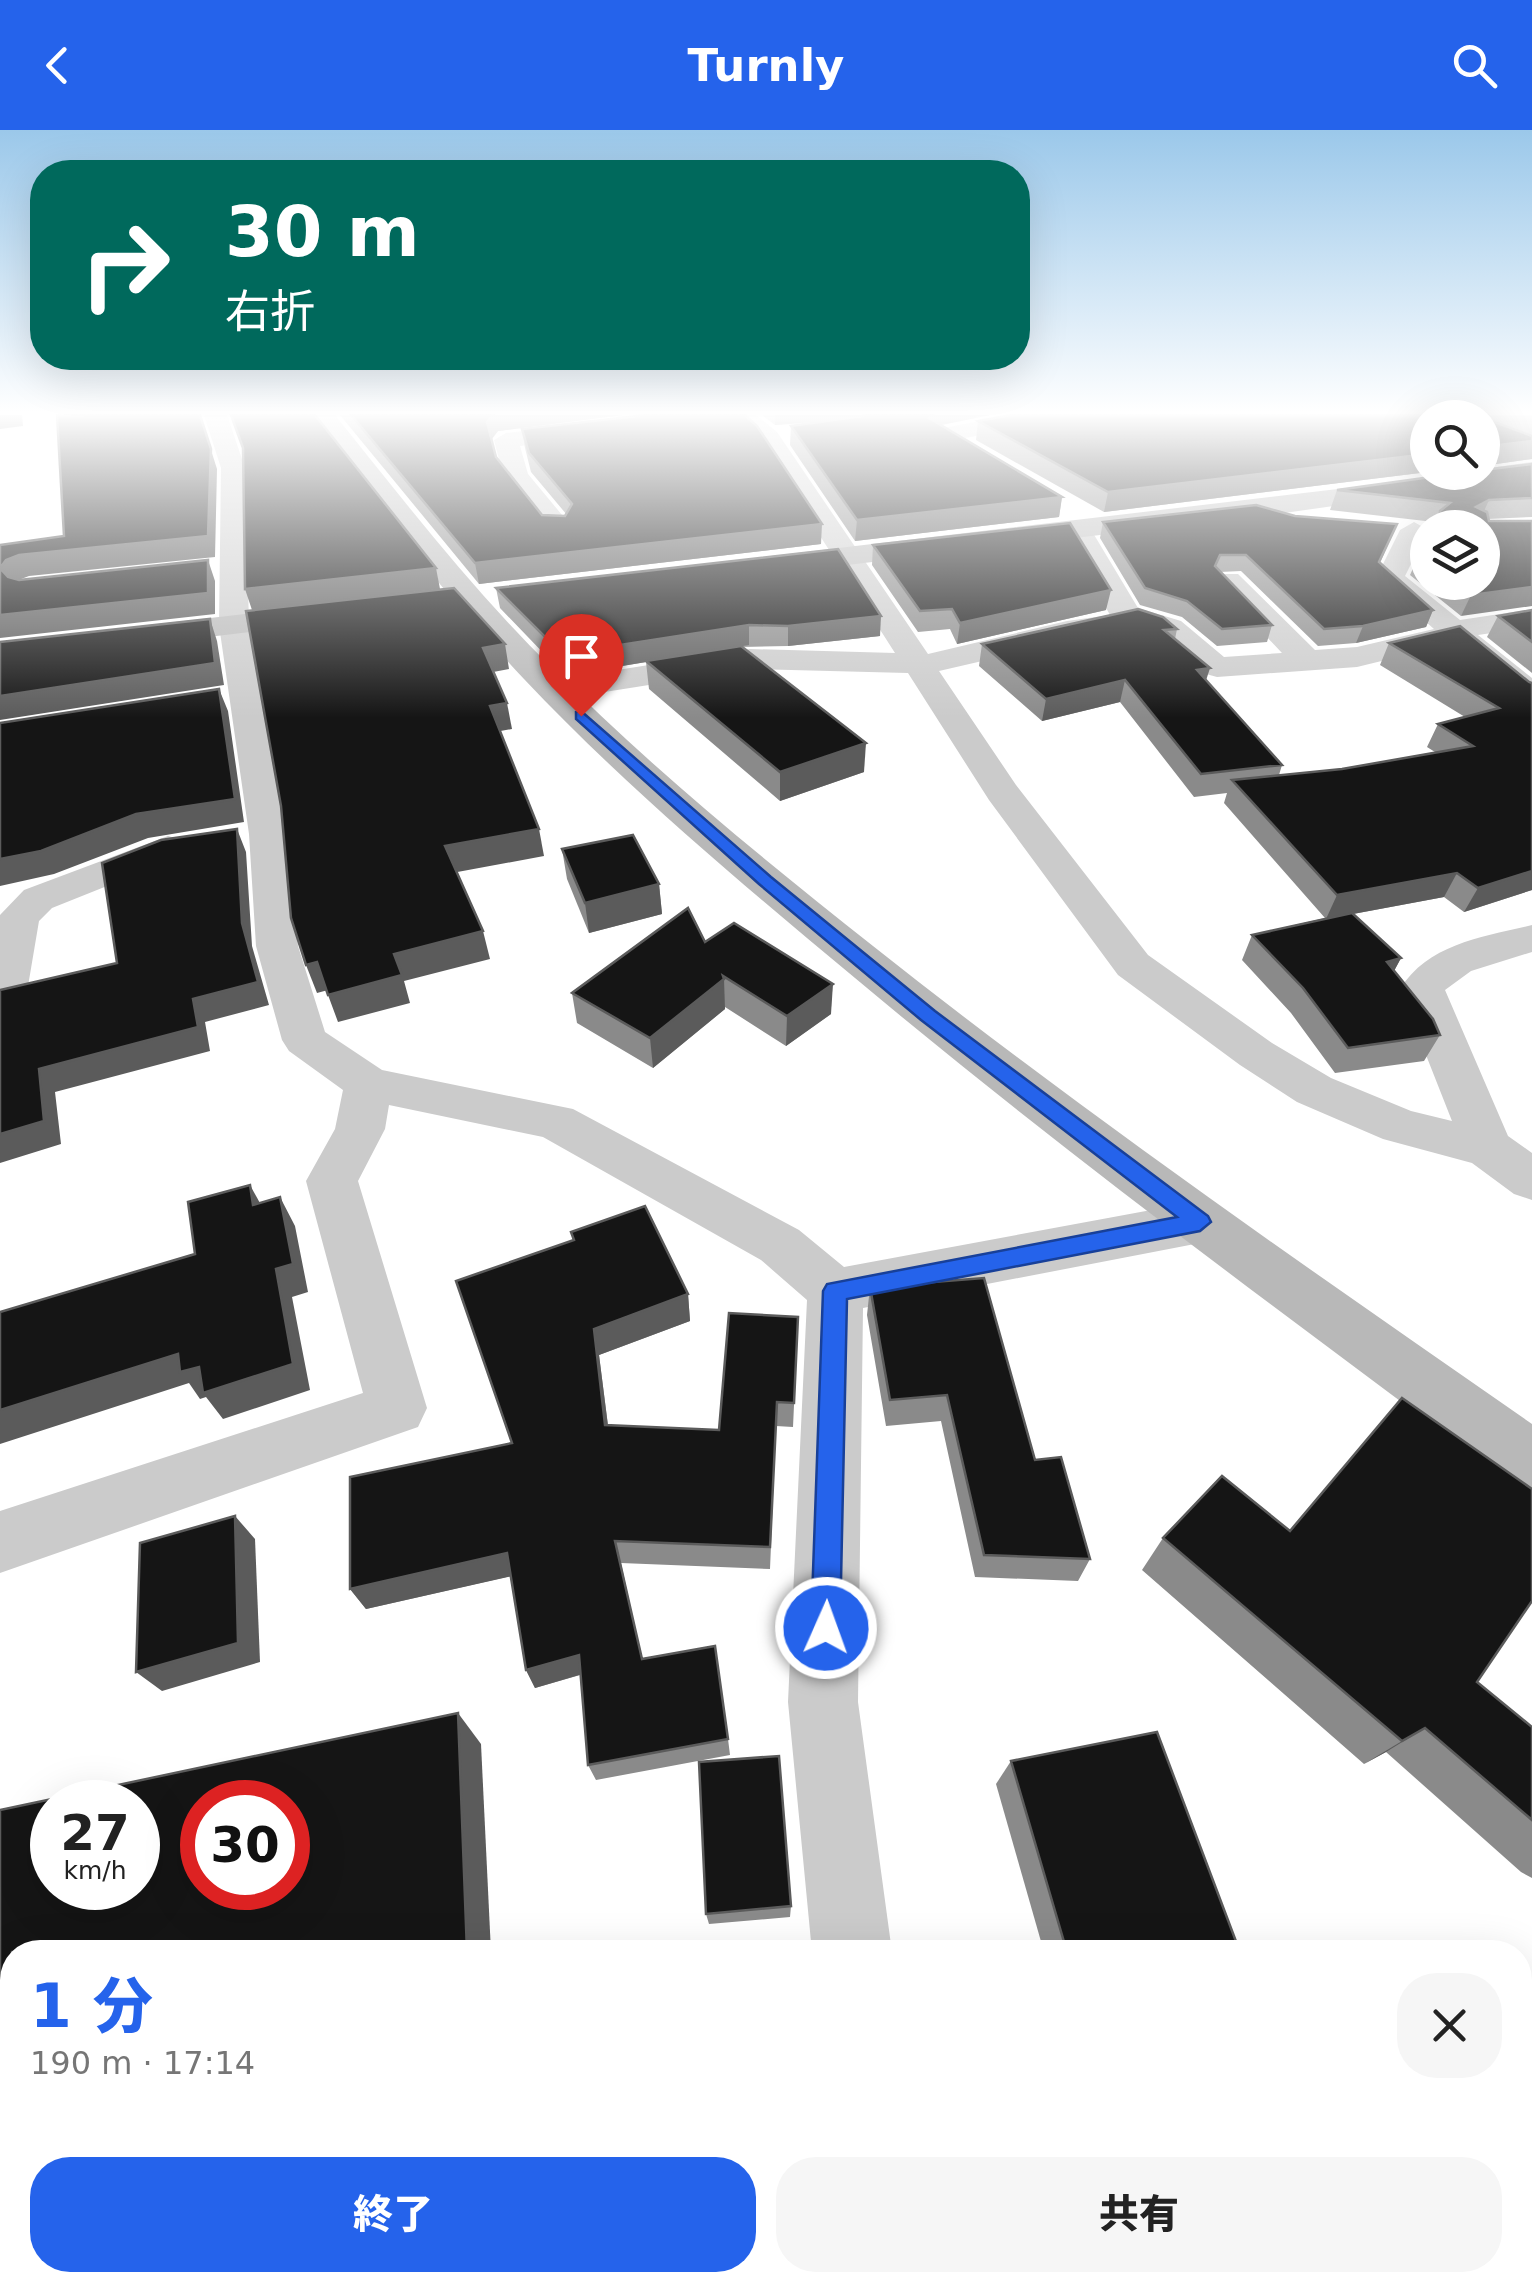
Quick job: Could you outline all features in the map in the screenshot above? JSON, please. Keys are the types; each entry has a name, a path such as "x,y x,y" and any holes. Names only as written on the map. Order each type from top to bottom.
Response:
{"street":[{"path":"224,516 215,569 234,626 227,698 233,839 277,946 306,1040 368,1084 556,1122 780,1245 836,1291"},
{"path":"401,516 467,599 554,690 736,855 913,1003 1200,1222 1532,1462"},
{"path":"549,516 558,527"},
{"path":"823,516 1002,792 1134,965 1256,1054 1314,1090 1400,1126 1488,1148 1532,1180"},
{"path":"1073,516 1088,528 1127,614 1170,628 1217,667 1357,657 1454,632 1532,618"},
{"path":"735,569 1189,516"},
{"path":"1274,516 1348,523"},
{"path":"1409,529 1390,578 1532,695"},
{"path":"1228,580 1307,660"},
{"path":"0,652 351,612"},
{"path":"554,690 726,661 930,664 1068,630 1120,622 1127,614"},
{"path":"0,999 4,998 19,918 38,899 163,849 233,839"},
{"path":"1488,1148 1422,989 1430,974 1449,964 1532,938"},
{"path":"0,1542 398,1408 332,1181 360,1129 368,1084"},
{"path":"836,1291 1200,1222"},
{"path":"836,1291 823,1702 851,1940"}],"building":[{"path":"63,516 209,516 208,536 19,555 6,560 0,568 0,545 64,536"},
{"path":"244,516 395,516 436,568 245,589"},
{"path":"435,516 817,516 822,524 475,563"},
{"path":"854,516 894,516 857,520"},
{"path":"1158,516 1294,516 1397,524 1379,562 1410,590 1410,600 1422,600 1433,610 1363,626 1324,629 1246,555 1220,555 1215,566 1272,625 1222,629 1187,601 1145,588 1103,522"},
{"path":"1500,521 1532,521 1532,587 1500,591"},
{"path":"1070,523 1111,590 960,623 952,609 920,611 873,545"},
{"path":"838,549 881,616 788,626 749,625 620,645 602,630 548,640 496,588"},
{"path":"208,560 208,593 0,615 0,568 8,577 19,580"},
{"path":"454,588 505,644 483,648 507,703 490,706 539,829 445,846 483,931 394,954 402,975 328,995 317,962 306,965 291,918 281,806 246,611"},
{"path":"1138,609 1163,617 1177,629 1164,630 1210,668 1197,670 1282,765 1201,774 1125,680 1046,699 982,644"},
{"path":"1532,610 1532,642 1498,616"},
{"path":"210,619 215,663 0,696 0,642"},
{"path":"1460,626 1532,683 1532,871 1478,888 1457,873 1337,895 1232,780 1342,769 1473,746 1438,724 1499,708 1389,643"},
{"path":"741,646 866,743 780,772 646,661"},
{"path":"219,689 235,799 136,814 41,851 0,859 0,723"},
{"path":"237,829 242,923 258,982 193,999 198,1027 39,1069 44,1121 0,1134 0,990 117,963 102,863 161,840"},
{"path":"633,835 659,884 585,903 562,849"},
{"path":"688,908 705,942 734,923 833,984 787,1016 723,976 650,1038 572,993"},
{"path":"1352,913 1401,958 1387,962 1433,1019 1440,1035 1348,1048 1303,988 1252,935"},
{"path":"250,1185 253,1205 280,1197 293,1264 276,1269 293,1364 203,1393 199,1367 180,1372 178,1354 0,1410 0,1312 195,1254 188,1202"},
{"path":"645,1206 688,1294 594,1329 605,1425 719,1430 729,1313 798,1317 794,1403 777,1402 770,1547 615,1541 642,1659 715,1646 728,1739 588,1765 579,1655 526,1670 507,1553 350,1589 350,1477 512,1443 456,1281 574,1240 571,1232"},
{"path":"984,1278 1035,1460 1061,1457 1090,1559 984,1555 947,1395 890,1400 870,1287"},
{"path":"1402,1398 1532,1489 1532,1601 1477,1682 1532,1727 1532,1820 1425,1728 1402,1741 1163,1538 1222,1476 1290,1531"},
{"path":"235,1516 238,1643 136,1672 140,1543"},
{"path":"458,1713 467,1940 0,1940 0,1810 30,1804 30,1910 160,1910 160,1780 142,1780"},
{"path":"1157,1732 1235,1940 1063,1940 1011,1761"},
{"path":"779,1756 791,1906 706,1914 699,1762"}],"route":[{"path":"581,716 765,880 928,1015 1200,1222 836,1291 826,1628"}]}
